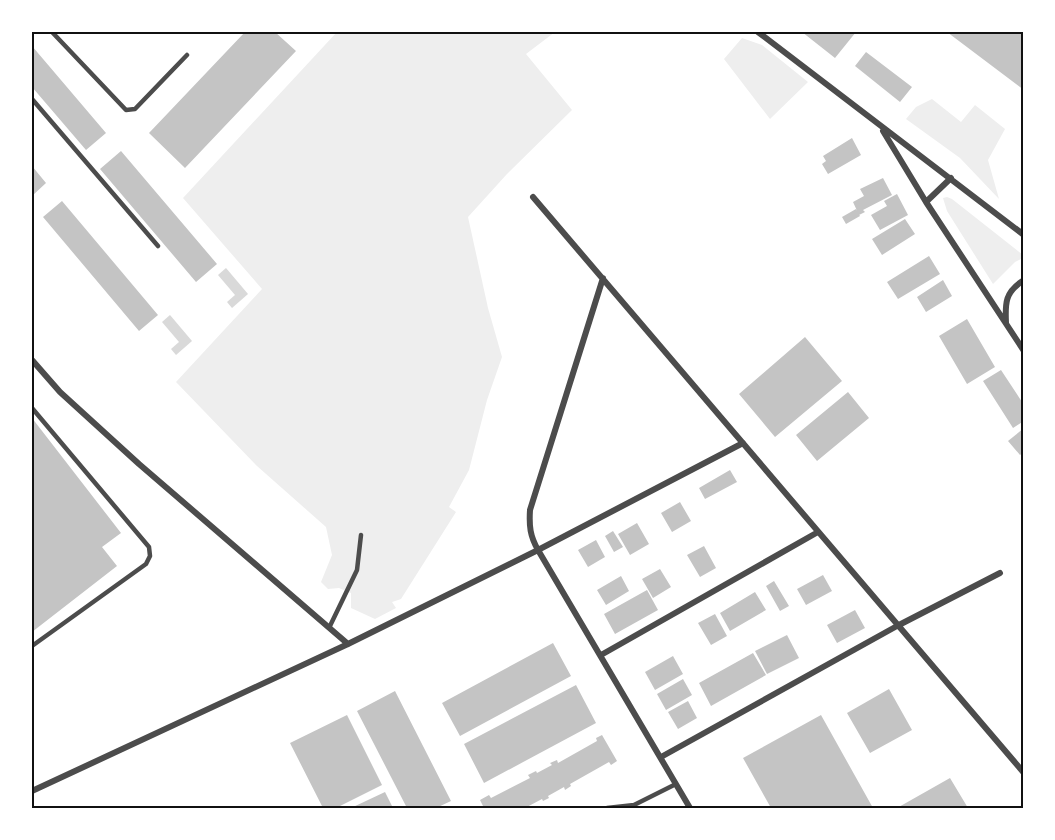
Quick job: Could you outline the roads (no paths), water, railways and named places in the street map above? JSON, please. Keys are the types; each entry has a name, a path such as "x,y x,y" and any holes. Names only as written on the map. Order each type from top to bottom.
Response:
{"street":[{"path":"758,32 1023,235"},
{"path":"880,127 1023,351"},
{"path":"926,202 951,178"},
{"path":"533,197 1023,773"},
{"path":"603,278 530,510 531,538 690,808"},
{"path":"1006,323 1005,302 1023,280"},
{"path":"32,360 60,392 130,456 348,644"},
{"path":"32,791 348,644 538,550 743,443"},
{"path":"601,655 818,532"},
{"path":"661,757 897,626 1000,573"}],"lane":[{"path":"52,32 126,110 135,109 187,55"},
{"path":"32,99 158,246"},
{"path":"32,408 149,547 150,556 146,564 32,646"},
{"path":"329,628 357,570 361,535"},
{"path":"607,808 634,805 676,784"}]}
